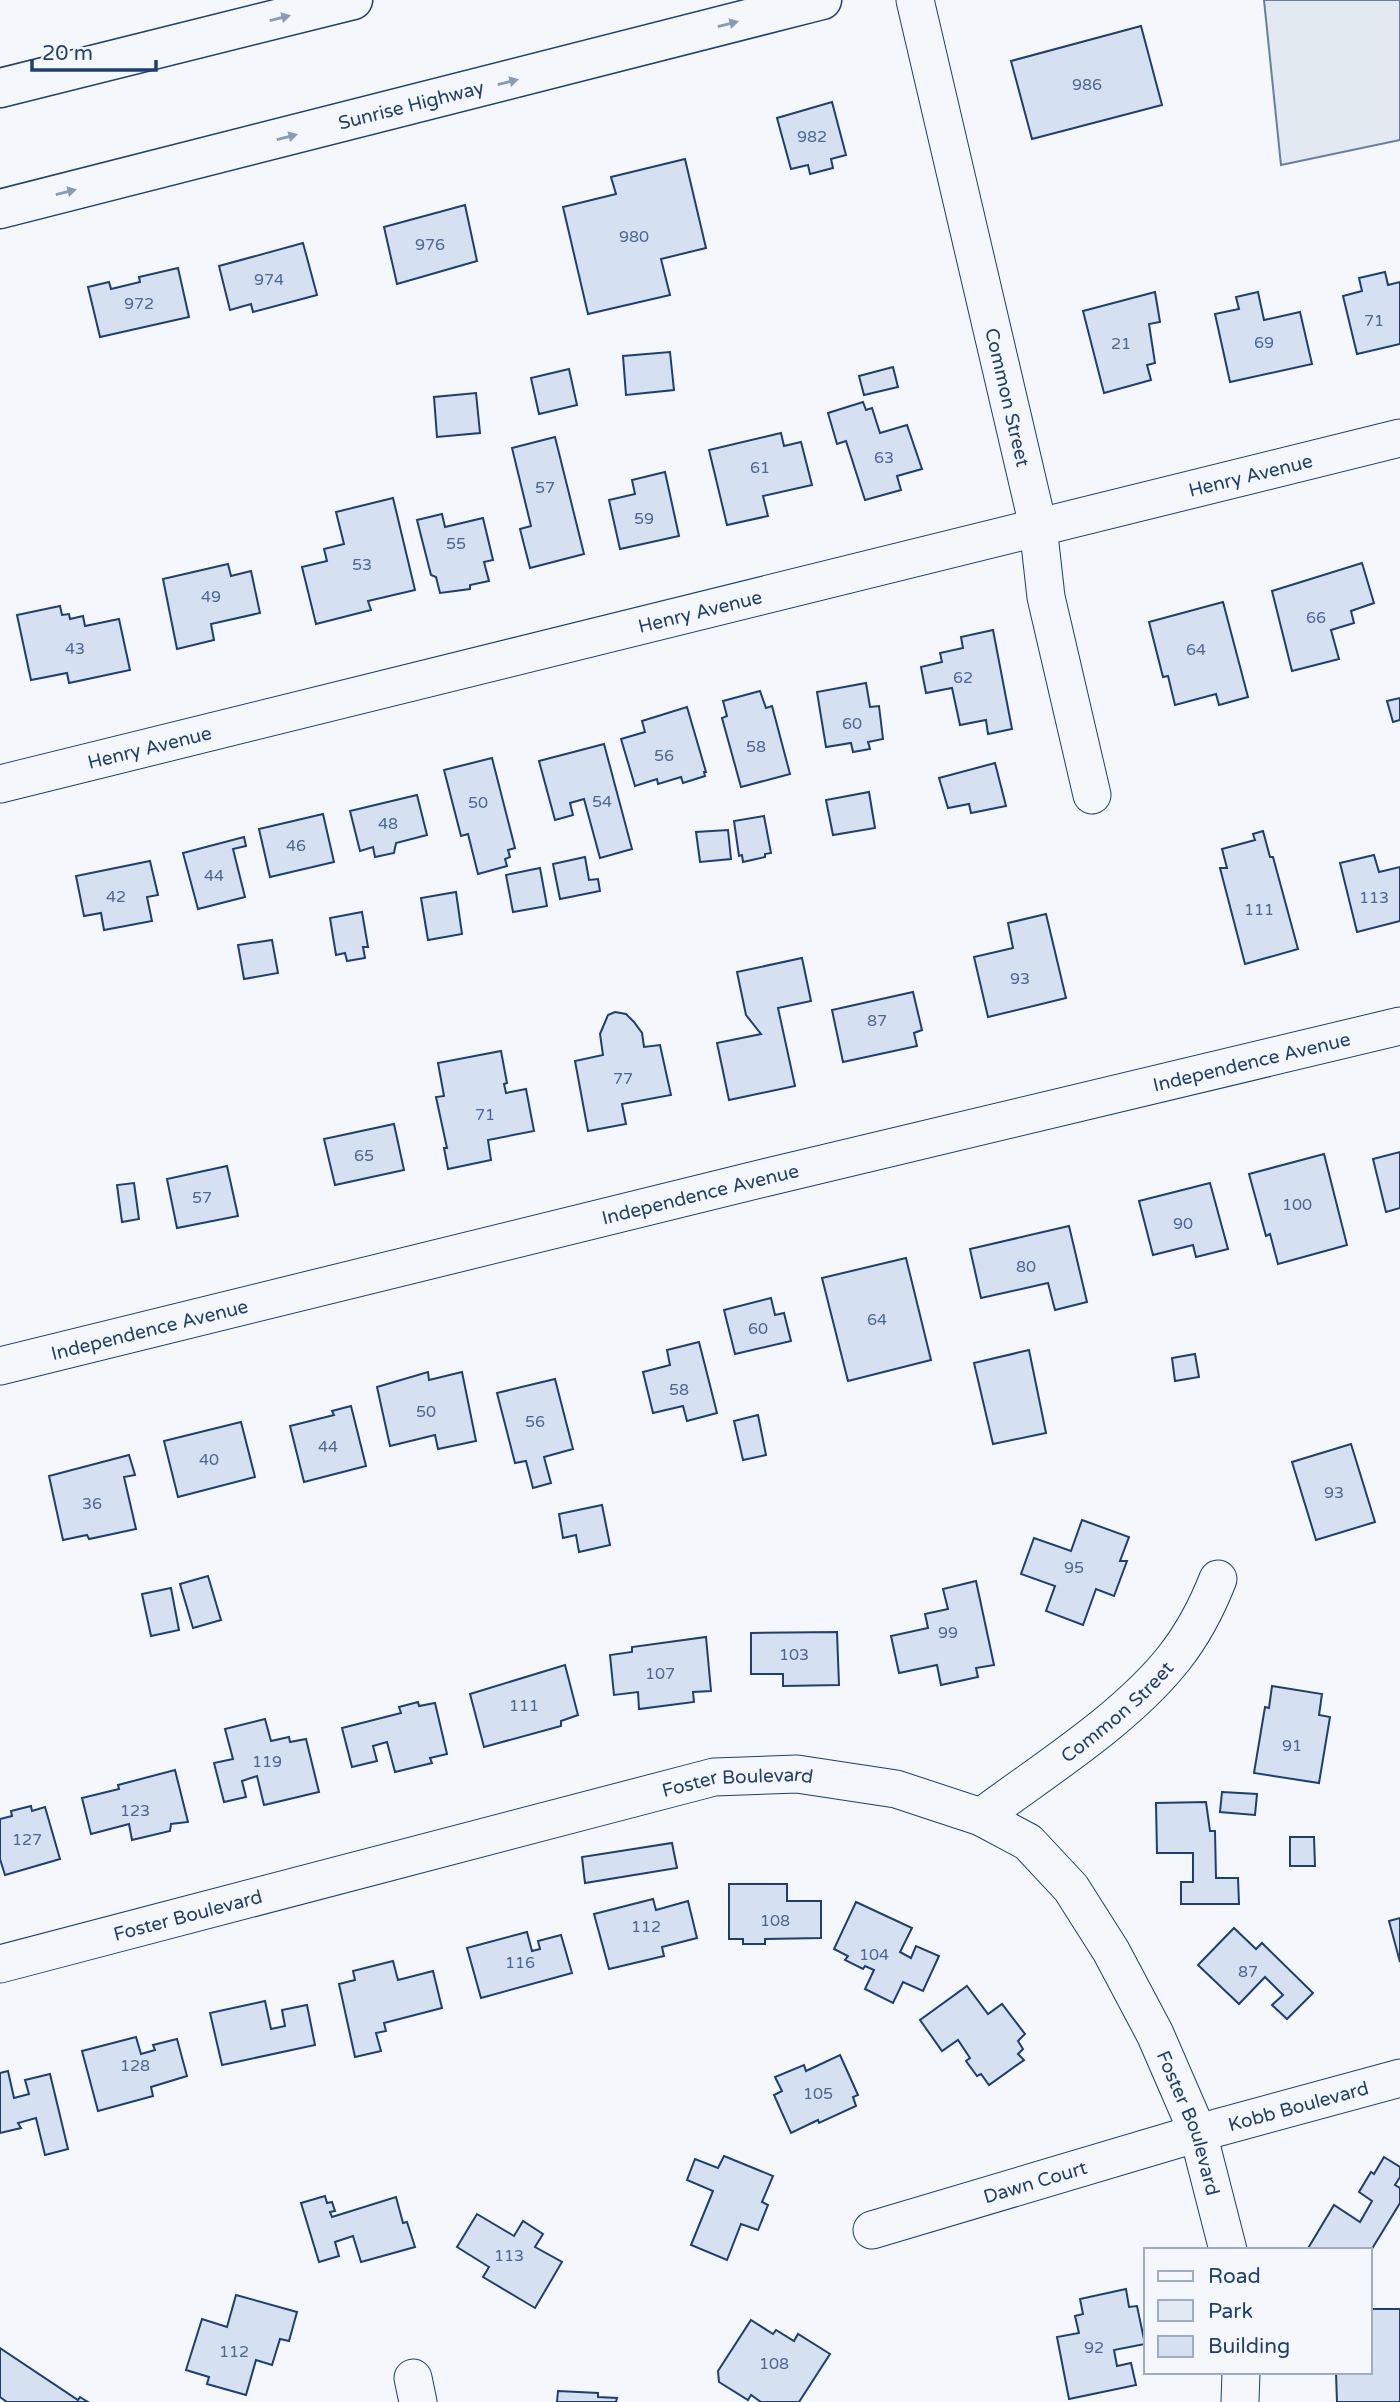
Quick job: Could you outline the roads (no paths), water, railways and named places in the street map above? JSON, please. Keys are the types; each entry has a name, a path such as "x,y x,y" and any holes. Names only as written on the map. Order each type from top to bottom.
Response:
{"main road":[{"path":"0,88 353,0"},
{"name":"Sunrise Highway","path":"0,209 822,0"}],"street":[{"name":"Common Street","path":"915,0 1038,526 1046,597 1092,795"},
{"name":"Henry Avenue","path":"0,784 1400,438"},
{"name":"Independence Avenue","path":"0,1366 768,1177 1400,1026"},
{"name":"Common Street","path":"981,1817 1113,1718 1144,1691 1174,1658 1196,1627 1218,1579"},
{"name":"Foster Boulevard","path":"0,1964 714,1777 797,1774 897,1789 981,1817 1028,1842 1071,1888 1111,1951 1155,2035 1198,2133 1227,2248"},
{"name":"Kobb Boulevard","path":"1198,2133 1400,2078"},
{"name":"Dawn Court","path":"872,2230 1198,2133"},
{"path":"1240,2402 1241,2374"}]}
